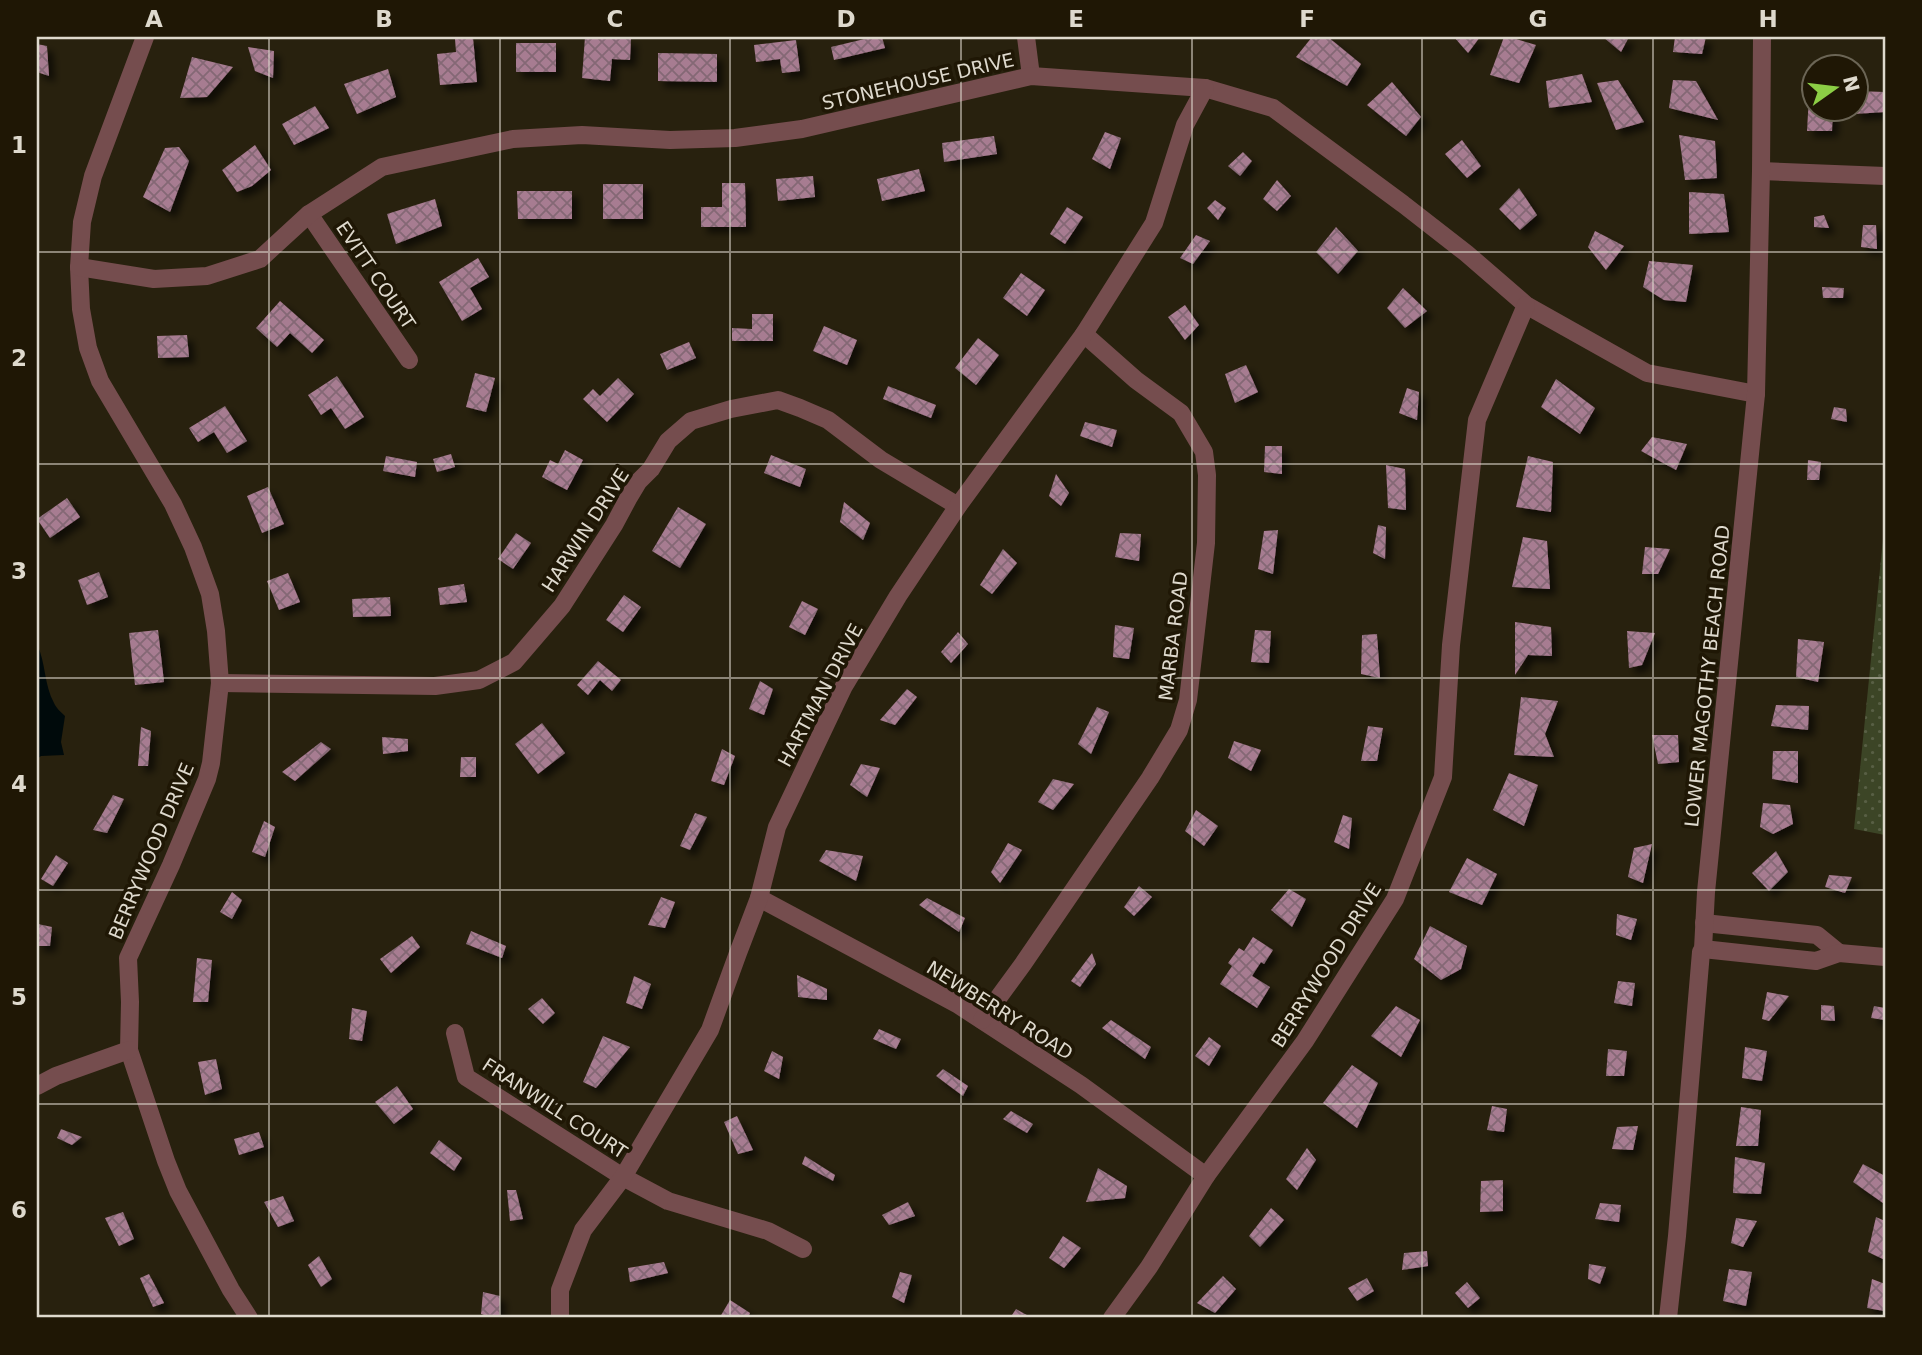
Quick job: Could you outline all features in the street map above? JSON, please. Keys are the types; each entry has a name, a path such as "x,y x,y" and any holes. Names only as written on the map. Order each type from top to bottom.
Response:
{"street":[{"name":"BERRYWOOD DRIVE","path":"145,37 93,176 82,222 79,267 81,309 88,348 100,381 173,504 193,547 210,594 220,683 207,779 172,865 128,958 129,1050 178,1191 249,1318"},
{"path":"1026,37 1031,76"},
{"name":"LOWER MAGOTHY BEACH ROAD","path":"1668,1318 1756,394 1762,37"},
{"name":"STONEHOUSE DRIVE","path":"79,267 154,278 207,276 260,259 309,214 382,167 513,139 582,135 670,140 735,138 802,129 1031,76 1205,88 1273,108 1466,253 1526,305 1647,373 1756,394"},
{"name":"HARTMAN DRIVE","path":"560,1318 560,1290 583,1230 623,1177 710,1030 760,898 777,827 844,686 898,596 958,506 1084,334 1154,223 1185,125 1205,88"},
{"path":"1761,171 1885,176"},
{"name":"EVITT COURT","path":"309,214 409,360"},
{"name":"BERRYWOOD DRIVE","path":"1112,1318 1149,1268 1206,1176 1306,1041 1395,899 1443,778 1451,645 1477,420 1526,305"},
{"name":"MARBA ROAD","path":"982,1020 1150,778 1179,730 1188,701 1206,542 1207,475 1204,452 1181,413 1136,380 1084,334"},
{"name":"HARWIN DRIVE","path":"220,683 435,686 480,680 514,663 562,606 614,525 633,489 651,469 667,441 691,421 731,409 778,400 800,408 828,420 881,460 958,506"},
{"name":"NEWBERRY ROAD","path":"760,898 982,1020 1081,1085 1206,1176"},
{"path":"1704,923 1817,935 1839,953"},
{"path":"1703,949 1816,961 1839,953 1885,957"},
{"name":"FRANWILL COURT","path":"455,1034 466,1077 623,1177 668,1201 768,1231 803,1249"},
{"path":"37,1086 53,1077 129,1050"}],"green space":[{"path":"1885,519 1885,835 1854,829"}],"shaded area":[{"path":"37,644 51,696 56,707 65,716 61,742 64,755 41,756 37,759"}],"building":[{"path":"473,37 477,82 440,85 437,54 456,52 455,39"},
{"path":"585,37 631,39 630,60 612,59 610,81 582,78"},
{"path":"882,37 885,48 834,60 831,47"},
{"path":"1312,37 1328,37 1361,64 1347,86 1296,57"},
{"path":"1454,37 1480,37 1468,53"},
{"path":"1504,37 1536,45 1519,83 1490,75"},
{"path":"1603,37 1629,37 1621,52"},
{"path":"1675,37 1706,37 1702,54 1673,52"},
{"path":"796,40 800,71 782,73 780,59 756,62 754,45"},
{"path":"516,43 556,43 556,72 516,72"},
{"path":"37,44 47,46 49,76 37,72"},
{"path":"248,47 274,51 273,78 255,71"},
{"path":"658,53 717,54 717,82 658,81"},
{"path":"192,57 233,67 207,97 180,98"},
{"path":"388,69 396,97 357,114 344,84"},
{"path":"1582,74 1592,102 1549,108 1546,81"},
{"path":"1618,80 1644,122 1616,130 1597,83"},
{"path":"1673,80 1696,81 1718,120 1669,108"},
{"path":"1392,82 1421,117 1406,136 1367,105"},
{"path":"1870,91 1885,92 1885,112 1870,113"},
{"path":"315,106 329,128 294,145 282,124"},
{"path":"1808,122 1832,122 1832,131 1807,131"},
{"path":"1105,132 1121,138 1110,169 1092,159"},
{"path":"1679,135 1715,141 1717,178 1685,180"},
{"path":"994,136 997,154 944,162 942,143"},
{"path":"1462,140 1481,166 1467,178 1445,154"},
{"path":"255,145 271,170 252,186 237,192 222,170"},
{"path":"179,147 189,161 170,212 143,197 165,148"},
{"path":"1243,152 1252,161 1240,176 1228,166"},
{"path":"919,169 925,191 882,201 877,179"},
{"path":"813,176 815,197 778,201 776,179"},
{"path":"1277,180 1291,196 1277,211 1263,199"},
{"path":"722,183 745,183 746,227 701,227 701,207 722,207"},
{"path":"603,184 643,184 643,219 603,219"},
{"path":"1519,188 1537,215 1520,230 1499,209"},
{"path":"517,191 572,191 572,219 518,219"},
{"path":"1689,192 1724,194 1729,232 1689,234"},
{"path":"435,199 442,226 396,244 387,214"},
{"path":"1215,200 1226,208 1218,220 1207,208"},
{"path":"1067,207 1083,217 1065,244 1050,234"},
{"path":"1824,215 1829,228 1814,227 1814,217"},
{"path":"1863,225 1876,225 1877,249 1861,247"},
{"path":"1336,227 1358,251 1338,274 1316,252"},
{"path":"1595,231 1624,246 1606,270 1588,247"},
{"path":"1196,235 1210,241 1193,264 1180,258"},
{"path":"478,258 489,277 470,288 482,309 462,321 439,282"},
{"path":"1649,261 1693,265 1686,302 1664,300 1643,287"},
{"path":"1021,273 1045,290 1027,316 1003,298"},
{"path":"1822,287 1844,288 1843,298 1823,298"},
{"path":"1403,288 1427,311 1405,328 1387,308"},
{"path":"280,301 324,340 312,353 290,333 277,347 256,328"},
{"path":"1185,305 1199,325 1185,340 1168,317"},
{"path":"752,314 773,314 773,341 732,341 732,328 752,329"},
{"path":"824,326 857,340 847,365 813,351"},
{"path":"187,335 189,357 158,358 157,336"},
{"path":"978,338 999,355 976,385 955,368"},
{"path":"689,342 696,358 667,370 660,354"},
{"path":"1246,365 1258,392 1235,403 1225,374"},
{"path":"475,373 495,378 486,412 466,407"},
{"path":"337,376 364,417 345,429 331,408 321,415 308,395"},
{"path":"618,378 634,394 607,422 583,399 593,389 600,396"},
{"path":"1556,379 1595,408 1580,434 1541,407"},
{"path":"888,386 936,405 931,418 883,399"},
{"path":"1407,388 1419,392 1417,420 1399,413"},
{"path":"225,406 247,441 227,453 214,432 198,442 189,428"},
{"path":"1834,407 1846,409 1847,422 1831,419"},
{"path":"1085,422 1117,430 1112,447 1080,436"},
{"path":"1652,437 1687,444 1676,470 1641,451"},
{"path":"1265,446 1282,446 1282,474 1264,472"},
{"path":"565,450 583,460 567,490 542,477 550,460 558,464"},
{"path":"451,454 455,467 437,472 433,459"},
{"path":"771,455 806,469 800,487 764,473"},
{"path":"386,456 417,462 415,477 383,471"},
{"path":"1528,456 1553,462 1551,512 1516,507"},
{"path":"1808,460 1821,462 1819,480 1807,480"},
{"path":"1386,465 1405,469 1406,510 1388,508"},
{"path":"1056,474 1069,493 1061,506 1049,496"},
{"path":"268,487 284,524 262,533 247,496"},
{"path":"67,498 80,517 50,538 37,519"},
{"path":"844,502 870,523 863,540 840,522"},
{"path":"678,507 706,524 680,568 652,551"},
{"path":"1378,525 1386,527 1385,559 1373,553"},
{"path":"1278,530 1273,574 1258,569 1264,531"},
{"path":"516,533 531,543 513,569 498,559"},
{"path":"1120,533 1141,534 1139,561 1115,557"},
{"path":"1523,537 1547,541 1550,589 1512,587"},
{"path":"1645,547 1670,549 1658,574 1642,574"},
{"path":"1003,549 1017,563 992,594 980,585"},
{"path":"99,572 108,597 87,605 78,580"},
{"path":"288,573 300,602 279,610 267,581"},
{"path":"464,584 467,602 440,605 438,588"},
{"path":"624,595 641,607 623,632 606,620"},
{"path":"390,597 391,616 353,617 352,599"},
{"path":"802,601 818,609 805,635 789,627"},
{"path":"1515,622 1551,627 1552,656 1528,655 1515,675"},
{"path":"1115,625 1134,628 1129,659 1113,657"},
{"path":"158,630 164,682 135,685 129,633"},
{"path":"1255,630 1271,631 1269,663 1251,662"},
{"path":"1627,631 1655,633 1642,665 1629,668"},
{"path":"958,632 968,644 951,663 941,652"},
{"path":"1377,634 1380,678 1361,674 1362,635"},
{"path":"1798,639 1824,642 1818,682 1796,677"},
{"path":"598,661 621,680 612,691 600,680 588,695 577,685"},
{"path":"760,681 773,689 764,715 749,709"},
{"path":"907,689 917,697 895,725 880,720"},
{"path":"1521,697 1558,701 1545,734 1554,757 1514,755"},
{"path":"1776,705 1809,706 1808,730 1771,726"},
{"path":"1097,707 1109,712 1091,754 1078,744"},
{"path":"542,723 565,753 538,774 515,744"},
{"path":"1368,726 1383,728 1377,761 1361,761"},
{"path":"141,727 151,731 148,766 138,766"},
{"path":"1652,735 1678,735 1679,762 1658,764"},
{"path":"382,737 408,739 408,751 383,754"},
{"path":"1234,741 1261,750 1251,771 1228,758"},
{"path":"321,742 331,749 295,781 282,772"},
{"path":"722,749 735,756 724,785 711,781"},
{"path":"1773,751 1798,751 1798,783 1772,779"},
{"path":"461,757 476,757 476,777 460,777"},
{"path":"861,764 880,768 867,797 850,785"},
{"path":"1509,773 1538,785 1524,826 1493,810"},
{"path":"1053,779 1074,784 1053,810 1038,802"},
{"path":"113,795 124,799 107,833 93,830"},
{"path":"1763,803 1790,805 1793,824 1773,834 1760,827"},
{"path":"1196,810 1218,826 1204,846 1185,831"},
{"path":"695,813 707,817 690,850 680,846"},
{"path":"1343,815 1352,818 1349,849 1334,842"},
{"path":"264,821 275,827 265,857 252,852"},
{"path":"1008,843 1022,850 1000,883 991,872"},
{"path":"1652,844 1643,883 1628,877 1634,848"},
{"path":"826,850 863,856 856,881 819,861"},
{"path":"1776,851 1788,872 1769,891 1752,873"},
{"path":"56,855 68,863 53,886 41,879"},
{"path":"1467,858 1497,874 1482,905 1449,892"},
{"path":"1829,875 1852,877 1845,893 1825,887"},
{"path":"1139,886 1152,897 1134,916 1124,907"},
{"path":"1289,889 1306,899 1292,927 1271,910"},
{"path":"232,892 242,900 232,919 220,912"},
{"path":"661,897 675,902 665,928 648,925"},
{"path":"927,898 965,918 959,932 919,905"},
{"path":"1617,914 1637,919 1631,940 1616,935"},
{"path":"38,924 52,927 50,946 37,946"},
{"path":"1430,926 1467,946 1461,969 1441,980 1414,959"},
{"path":"471,931 506,946 502,958 466,944"},
{"path":"412,936 420,947 391,973 380,959"},
{"path":"1253,937 1273,950 1252,976 1270,987 1257,1008 1220,984 1232,966 1228,963 1239,948 1244,951"},
{"path":"1092,953 1096,964 1080,987 1071,981"},
{"path":"197,958 212,960 208,1002 193,1002"},
{"path":"797,975 827,989 827,1000 798,997"},
{"path":"634,976 651,984 642,1009 626,1003"},
{"path":"1618,981 1635,983 1632,1006 1614,1003"},
{"path":"1767,992 1789,996 1769,1021 1762,1019"},
{"path":"542,998 555,1013 543,1024 528,1009"},
{"path":"1821,1005 1834,1006 1835,1021 1821,1020"},
{"path":"1396,1006 1420,1020 1401,1057 1371,1036"},
{"path":"1874,1006 1885,1008 1885,1020 1871,1018"},
{"path":"352,1008 367,1011 362,1041 349,1039"},
{"path":"1111,1020 1151,1047 1145,1059 1102,1028"},
{"path":"879,1029 901,1039 896,1049 873,1039"},
{"path":"603,1036 630,1047 596,1088 583,1082"},
{"path":"1209,1037 1221,1046 1209,1066 1195,1056"},
{"path":"1745,1047 1767,1051 1762,1081 1742,1078"},
{"path":"1608,1049 1627,1051 1624,1076 1606,1076"},
{"path":"772,1051 783,1057 779,1079 764,1071"},
{"path":"216,1059 222,1089 205,1095 198,1062"},
{"path":"1352,1065 1378,1083 1357,1128 1323,1103"},
{"path":"943,1069 968,1086 963,1096 936,1076"},
{"path":"397,1086 413,1109 394,1124 375,1102"},
{"path":"1492,1106 1507,1109 1504,1132 1487,1130"},
{"path":"1741,1107 1761,1110 1758,1146 1736,1146"},
{"path":"1011,1111 1033,1124 1027,1133 1003,1119"},
{"path":"737,1116 753,1150 738,1154 724,1122"},
{"path":"1638,1126 1633,1150 1612,1149 1617,1127"},
{"path":"61,1129 82,1137 72,1145 57,1138"},
{"path":"259,1132 264,1147 239,1155 234,1139"},
{"path":"439,1140 462,1158 454,1171 430,1153"},
{"path":"1307,1148 1316,1160 1297,1190 1286,1179"},
{"path":"805,1156 835,1175 833,1181 802,1164"},
{"path":"1735,1157 1765,1163 1761,1194 1733,1193"},
{"path":"1863,1164 1885,1176 1883,1203 1853,1182"},
{"path":"1098,1168 1127,1186 1125,1198 1086,1202"},
{"path":"1503,1180 1503,1211 1480,1212 1481,1181"},
{"path":"507,1190 516,1190 523,1219 510,1221"},
{"path":"283,1196 294,1221 278,1227 264,1202"},
{"path":"908,1202 915,1216 889,1225 882,1215"},
{"path":"1600,1203 1621,1205 1619,1222 1595,1219"},
{"path":"1271,1208 1284,1220 1260,1247 1249,1236"},
{"path":"123,1212 134,1239 119,1246 105,1218"},
{"path":"1876,1217 1885,1221 1885,1260 1868,1252"},
{"path":"1736,1218 1757,1221 1743,1247 1731,1243"},
{"path":"1063,1236 1081,1248 1064,1268 1049,1258"},
{"path":"1427,1251 1428,1266 1402,1270 1404,1253"},
{"path":"319,1256 332,1279 321,1287 308,1265"},
{"path":"664,1262 668,1273 630,1282 628,1268"},
{"path":"1589,1264 1606,1267 1600,1284 1588,1279"},
{"path":"1729,1269 1752,1272 1746,1306 1723,1301"},
{"path":"900,1272 912,1275 904,1303 892,1297"},
{"path":"149,1274 164,1303 153,1307 140,1278"},
{"path":"1223,1276 1236,1289 1215,1313 1197,1303"},
{"path":"1367,1278 1374,1291 1357,1301 1348,1288"},
{"path":"1872,1279 1885,1284 1884,1311 1867,1308"},
{"path":"1467,1282 1480,1298 1468,1308 1455,1293"},
{"path":"483,1292 500,1296 499,1318 481,1314"},
{"path":"730,1300 750,1313 748,1318 720,1317"},
{"path":"1016,1309 1032,1318 1010,1318"}]}
